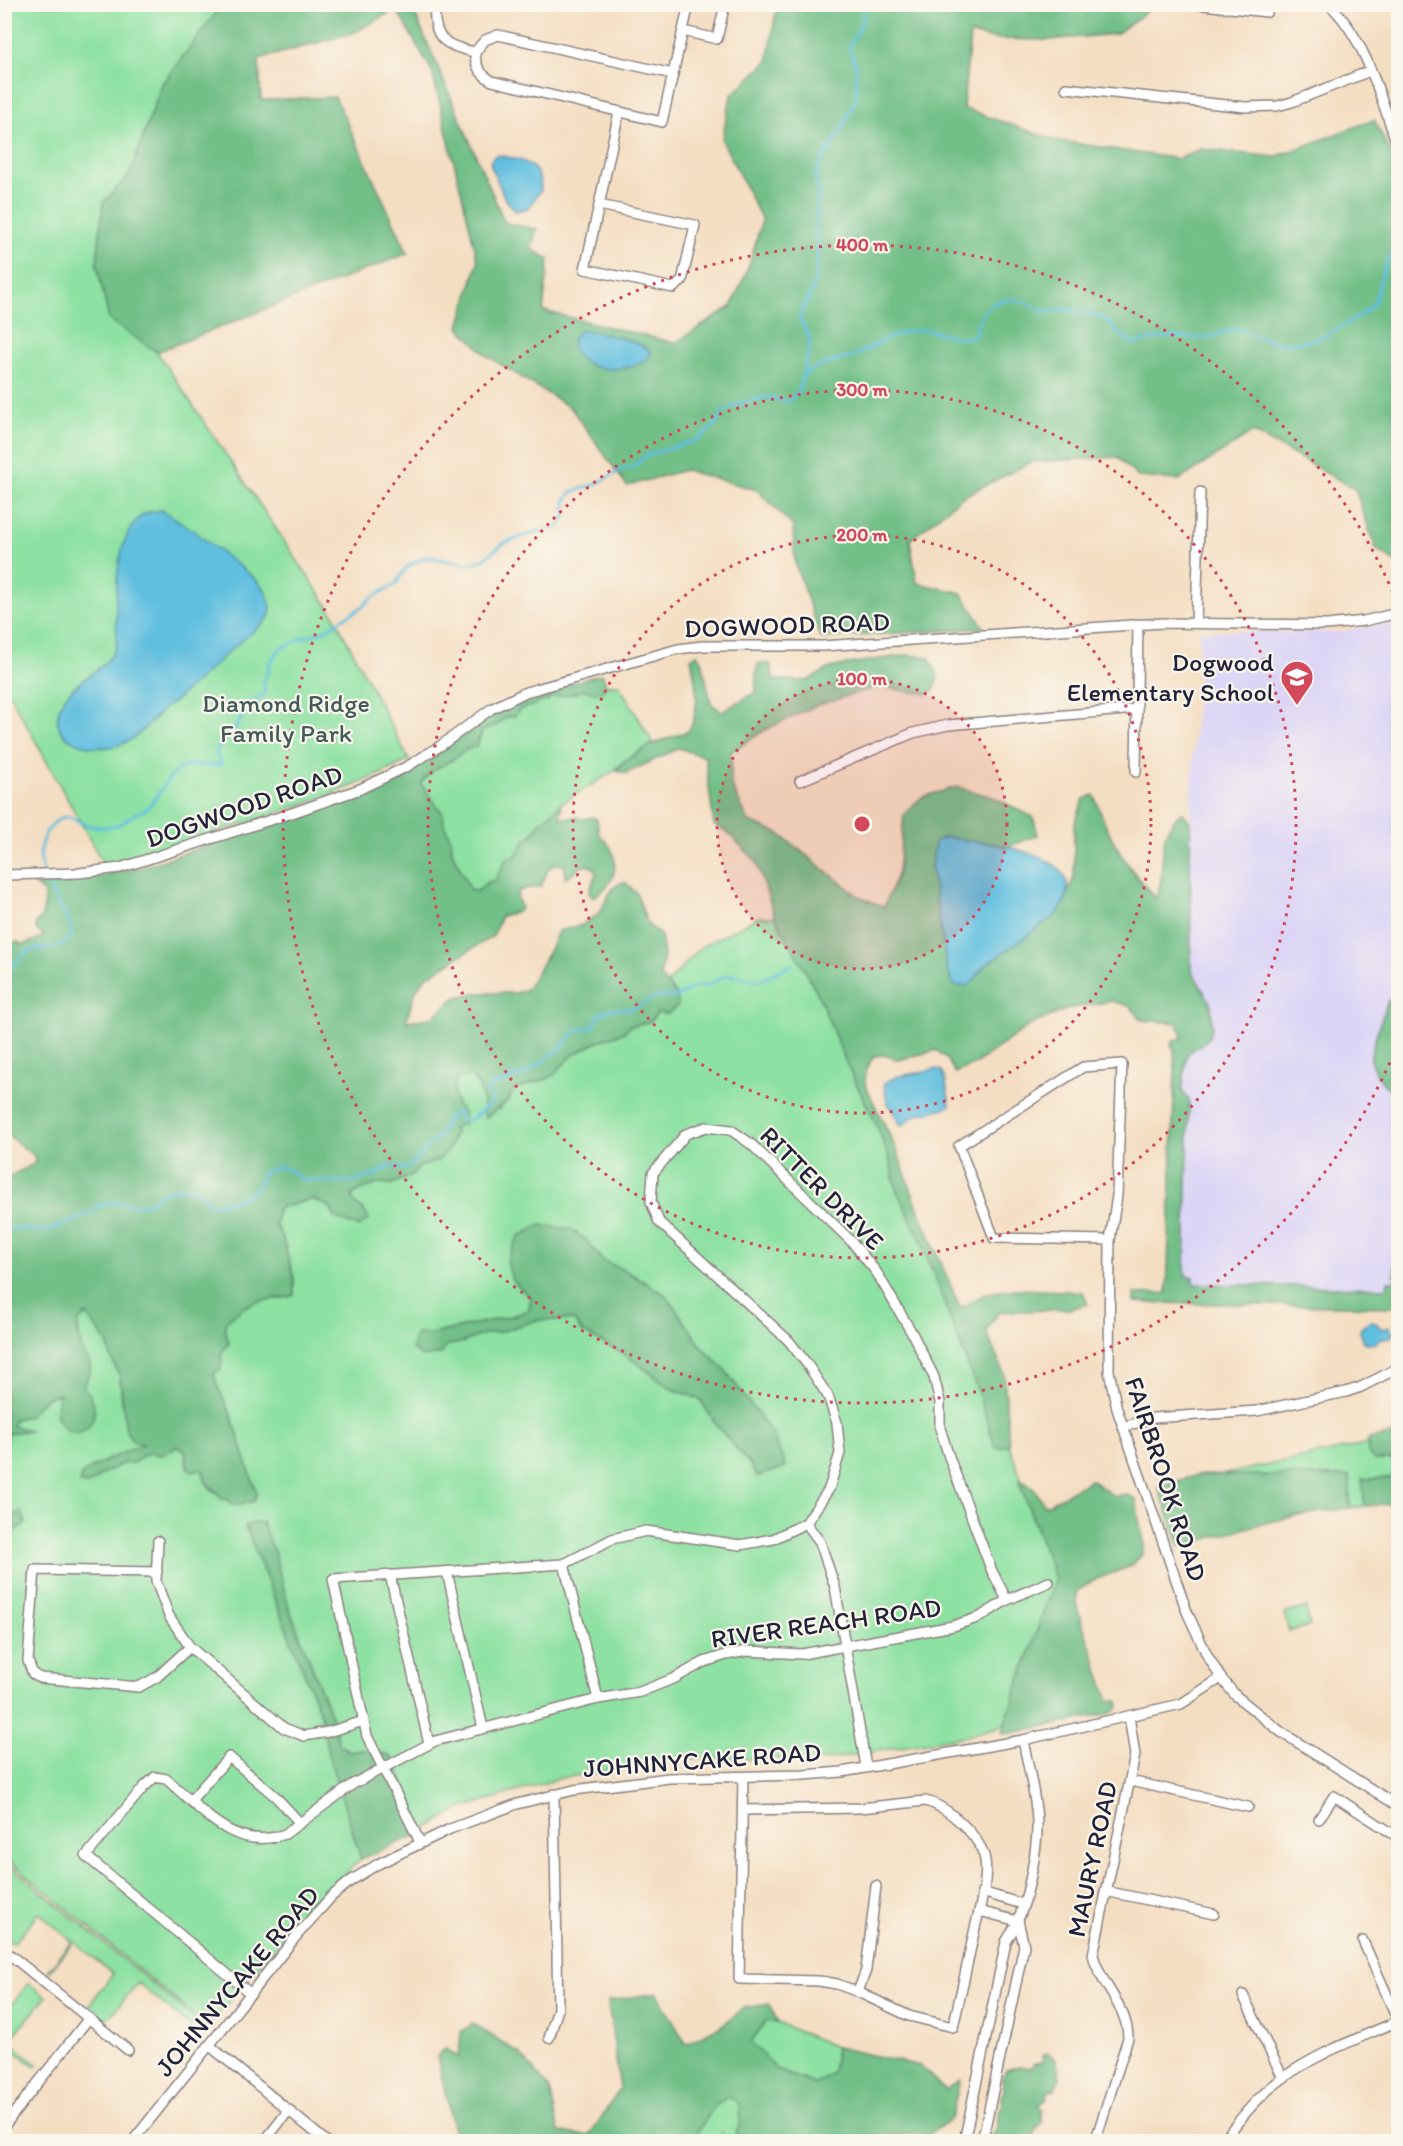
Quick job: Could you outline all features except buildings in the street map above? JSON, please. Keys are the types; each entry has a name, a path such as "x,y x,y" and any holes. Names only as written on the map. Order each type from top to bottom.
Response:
{"street":[{"path":"435,4 434,21 440,37 455,48 475,52"},
{"path":"673,74 507,36 498,35 485,40 475,52 478,69 483,76 492,81 662,122 683,31 689,4"},
{"path":"683,31 717,39 725,4"},
{"path":"1194,4 1267,12"},
{"path":"1329,4 1352,35 1370,71 1398,147"},
{"path":"1066,88 1262,107 1292,102 1370,71"},
{"path":"599,205 694,225 682,281 673,288 585,269 619,112"},
{"path":"1196,622 1200,492"},
{"name":"DOGWOOD ROAD","path":"4,875 93,872 128,866 342,795 376,782 420,759 491,709 526,692 678,649 702,646 823,646 890,643 1138,624 1196,622 1327,625 1364,621 1398,613"},
{"path":"1136,772 1138,624"},
{"path":"800,781 913,733 948,725 1137,709"},
{"name":"FAIRBROOK ROAD","path":"1110,1240 994,1238 959,1146 1083,1067 1122,1064 1117,1196 1110,1240 1108,1355 1112,1388 1123,1427 1187,1612 1203,1648 1221,1678 1236,1696 1281,1732 1398,1806"},
{"name":"RITTER DRIVE","path":"806,1523 829,1489 840,1453 837,1423 828,1396 789,1341 659,1222 651,1202 653,1173 686,1134 706,1127 730,1130 751,1144 852,1242 877,1273 934,1377 940,1402 940,1428 948,1454 991,1569 1007,1600"},
{"path":"1123,1427 1153,1418 1240,1413 1267,1409 1361,1387 1398,1368"},
{"path":"420,1842 367,1736 333,1579 564,1564 612,1539 646,1531 740,1545 773,1539 806,1523 820,1542 835,1587 866,1767"},
{"path":"158,1541 156,1581 169,1616 190,1647 284,1728 304,1736 328,1732 364,1721"},
{"path":"564,1564 598,1699"},
{"path":"156,1572 35,1570 27,1661 33,1674 40,1678 139,1687 158,1677 190,1647"},
{"path":"447,1572 483,1728"},
{"path":"390,1575 429,1744"},
{"name":"RIVER REACH ROAD","path":"251,1994 86,1856 143,1788 155,1777 166,1779 227,1831 250,1839 272,1839 285,1834 353,1784 429,1744 598,1699 640,1692 675,1678 704,1662 726,1655 747,1651 802,1654 953,1626 980,1617 1007,1600 1049,1582"},
{"name":"JOHNNYCAKE ROAD","path":"132,2142 298,1934 332,1896 352,1880 420,1842 482,1815 554,1794 604,1785 669,1778 804,1775 866,1767 1023,1740 1181,1704 1221,1678"},
{"name":"MAURY ROAD","path":"1095,2142 1128,2038 1127,2021 1098,1971 1093,1954 1130,1781 1135,1744 1130,1716"},
{"path":"964,2142 1006,1942 1018,1922 1031,1872 1037,1823 1023,1740"},
{"path":"191,1800 229,1757 275,1796 300,1823"},
{"path":"743,1777 739,1979 819,1981 858,1992 909,2016 953,2027 986,1870 981,1847 975,1837 947,1810 935,1803 915,1801 861,1808 743,1810"},
{"path":"1130,1781 1248,1807"},
{"path":"549,2038 558,2009 554,1794"},
{"path":"1319,1819 1334,1796 1398,1837"},
{"path":"858,1992 866,1970 876,1886"},
{"path":"1105,1891 1214,1914"},
{"path":"982,1892 1022,1904"},
{"path":"979,1911 1018,1922"},
{"path":"982,2142 1024,1946 1018,1922"},
{"path":"1223,2142 1250,2108 1282,2078 1321,2056 1398,2020 1363,1941"},
{"path":"4,1950 128,2050"},
{"path":"1244,1995 1282,2078"},
{"path":"4,2126 89,2018"},
{"path":"210,2046 327,2142"},
{"path":"264,2142 290,2110"}],"shaded area":[{"path":"1398,621 1398,1303 1171,1299 1200,631 1339,632"}],"green space":[{"name":"Diamond Ridge Family Park","path":"4,5 222,5 162,84 130,174 103,203 97,264 109,319 157,352 332,612 409,760 318,799 150,855 105,867 5,686"},
{"path":"222,5 411,5 505,223 537,229 531,249 549,259 543,311 675,343 731,307 749,266 762,220 722,140 731,96 768,61 777,5 1146,5 1146,12 1116,34 1048,40 995,39 970,34 963,108 1054,140 1178,159 1201,149 1275,157 1374,120 1398,167 1398,564 1376,549 1355,489 1253,432 1179,480 1138,477 1117,457 1031,462 962,497 910,540 917,583 961,593 984,628 821,638 795,563 793,526 757,490 685,470 627,486 571,408 487,356 459,327 478,261 432,71 396,9 353,33 259,59 261,100 335,97 408,253 157,352 109,320 97,264 103,203 130,174 162,84"},
{"path":"697,654 702,661 711,703 722,712 756,692 758,663 770,664 774,680 807,681 830,668 855,663 908,655 929,657 938,676 934,690 928,694 881,686 815,706 765,730 731,752 731,784 749,822 778,833 858,896 884,907 898,872 904,814 922,797 957,787 993,797 1033,817 1038,835 1010,846 945,837 931,866 947,969 951,980 973,982 983,967 1064,904 1074,877 1074,825 1084,799 1094,795 1106,825 1126,862 1156,898 1162,875 1164,842 1167,832 1182,812 1190,822 1191,969 1211,1004 1212,1028 1208,1039 1187,1054 1182,1091 1189,1100 1185,1276 1193,1277 1193,1284 1387,1288 1388,1281 1395,1281 1395,1255 1398,1240 1398,1307 1135,1302 1134,1294 1167,1293 1175,1068 1174,1050 1171,1044 1182,1038 1178,1023 1142,1020 1130,1006 1112,1001 1070,1008 1030,1025 975,1064 955,1073 947,1059 936,1050 899,1060 884,1055 874,1056 866,1069 865,1084 897,1151 919,1211 960,1308 987,1293 1018,1289 1083,1292 1088,1304 1069,1309 999,1312 986,1331 1004,1374 1009,1445 1000,1448 995,1446 978,1392 920,1238 896,1189 890,1161 878,1128 848,1067 818,994 775,917 756,861 726,831 714,825 705,757 679,748 627,773 615,771 649,746 689,731 696,704 696,686 691,658"},
{"path":"602,674 606,685 601,692 593,693 583,689 572,694 549,697 549,700 520,709 514,716 504,718 499,724 482,731 476,746 435,770 421,784 443,814 444,825 451,839 452,852 471,891 478,891 486,883 495,880 506,859 516,856 525,839 533,834 538,825 560,804 561,818 593,817 597,820 599,835 607,843 615,859 613,876 602,891 593,897 589,893 596,873 594,868 582,867 565,878 565,865 555,864 548,870 541,886 520,890 517,896 521,908 517,912 501,916 493,936 426,977 416,990 406,1021 432,1018 455,998 474,993 516,993 527,989 550,950 558,931 583,925 596,916 612,890 625,882 637,894 647,923 661,936 664,955 660,977 676,994 678,1006 667,1014 657,1013 650,1022 630,1026 624,1032 599,1041 573,1055 551,1077 513,1090 510,1099 485,1118 482,1095 475,1080 470,1075 457,1079 454,1089 455,1098 464,1114 464,1124 454,1127 455,1133 448,1150 439,1160 419,1167 412,1175 392,1184 381,1183 362,1189 352,1195 354,1203 363,1209 369,1219 359,1227 335,1218 330,1207 313,1199 278,1208 276,1226 283,1239 294,1278 294,1295 255,1302 226,1321 225,1330 229,1343 221,1353 221,1370 214,1372 257,1494 254,1501 241,1505 231,1503 228,1499 222,1499 208,1485 204,1471 198,1469 193,1471 188,1468 185,1449 177,1447 164,1454 158,1455 152,1452 133,1463 124,1463 107,1471 88,1485 80,1483 81,1475 88,1470 143,1444 133,1441 126,1431 120,1377 111,1358 108,1344 86,1314 78,1326 80,1343 90,1363 90,1371 83,1387 91,1396 94,1406 94,1415 90,1424 85,1430 78,1432 70,1431 62,1425 56,1413 60,1394 47,1397 28,1416 14,1419 12,1426 31,1431 8,1433 5,1439 4,1179 34,1164 35,1157 4,1132 5,952 12,942 19,942 21,945 44,937 36,929 36,922 42,918 45,901 43,892 31,882 31,879 97,876 143,867 347,798 412,769 440,752 494,712 523,697"},
{"path":"606,685 619,685 653,743 624,761 614,771 560,804 516,856 506,859 495,880 486,883 478,891 471,891 452,852 443,814 421,784 424,779 435,769 479,742 482,731 499,724 504,718 514,716 520,709 548,700 549,697 566,693 574,694 583,689 602,692"},
{"path":"758,917 775,917 818,994 848,1067 878,1128 890,1161 896,1189 920,1238 978,1392 995,1446 1000,1448 1009,1445 1022,1481 1019,1482 1055,1579 1004,1725 966,1736 825,1760 694,1758 561,1778 459,1809 414,1836 371,1749 349,1752 339,1744 333,1721 289,1608 274,1552 262,1522 245,1525 321,1715 328,1753 361,1859 300,1919 208,2027 8,1860 5,1860 5,1535 26,1524 22,1513 5,1517 5,1439 7,1433 30,1430 11,1426 14,1419 28,1416 47,1397 83,1387 90,1371 90,1363 80,1343 78,1323 86,1314 108,1344 111,1358 120,1377 122,1402 144,1444 92,1467 88,1485 107,1471 124,1463 133,1463 152,1452 158,1455 164,1454 177,1447 185,1449 186,1461 204,1472 205,1480 215,1492 230,1498 254,1501 257,1494 214,1372 222,1360 221,1353 229,1343 225,1330 226,1321 255,1302 294,1295 294,1278 283,1239 276,1226 278,1208 313,1199 330,1207 363,1209 354,1203 351,1196 362,1189 381,1183 392,1184 411,1176 419,1167 439,1160 448,1150 455,1133 454,1127 464,1124 464,1114 454,1098 457,1079 470,1075 475,1080 482,1094 485,1117 501,1108 513,1090 551,1077 573,1055 599,1041 624,1032 630,1026 641,1024 672,989 667,984 701,947","holes":["586,1240 603,1261 628,1272 667,1296 702,1347 725,1370 772,1433 786,1467 757,1476 717,1426 700,1399 672,1389 626,1355 582,1332 574,1320 537,1320 448,1345 416,1334 432,1334 529,1310 531,1298 512,1280"]},
{"path":"1388,1000 1398,1001 1398,1100 1378,1077 1371,1061 1374,1040"},
{"path":"540,1225 571,1229 586,1240 603,1261 628,1272 667,1296 702,1347 725,1370 772,1433 786,1467 757,1476 751,1465 717,1426 700,1399 672,1389 626,1355 582,1332 574,1320 537,1320 448,1345 441,1354 423,1357 412,1349 416,1334 432,1334 529,1310 531,1298 512,1280 507,1261 518,1237"},
{"path":"1398,1434 1398,1460 1374,1460 1368,1453 1368,1439"},
{"path":"1368,1444 1368,1453 1374,1460 1398,1460 1398,1478 1362,1479 1365,1506 1350,1508 1349,1476 1221,1475"},
{"path":"1198,1475 1350,1476 1350,1508 1285,1518 1180,1547 1158,1487"},
{"path":"1398,1478 1398,1506 1386,1504 1365,1506 1362,1479"},
{"path":"1091,1480 1114,1496 1126,1494 1136,1499 1144,1541 1142,1555 1131,1566 1094,1580 1076,1592 1078,1611 1109,1701 1118,1701 1119,1707 1111,1713 1007,1734 1002,1732 1055,1579 1019,1481 1031,1487 1045,1506"},
{"path":"22,1512 26,1524 5,1535 5,1517"},
{"path":"262,1522 274,1552 289,1608 333,1721 339,1744 349,1752 371,1749 392,1757 414,1804 414,1836 361,1859 328,1753 321,1715 245,1525"},
{"path":"1306,1608 1310,1626 1289,1631 1284,1613"},
{"path":"4,1861 205,2027 199,2034 138,1983 107,2020 89,2005 113,1974 74,1942 49,1972 72,1941 39,1913 14,1943 5,1940"},
{"path":"29,1983 46,1997 9,2041 38,2065 36,2067 7,2045 5,2047 5,2012"},
{"path":"657,1993 686,2044 723,2025 744,2008 769,2004 778,2023 766,2021 751,2042 777,2070 814,2084 832,2073 836,2047 920,2066 945,2090 960,2080 951,2119 930,2134 856,2136 834,2142 733,2141 740,2124 739,2104 729,2096 714,2107 698,2131 701,2141 456,2141 437,2056 445,2049 459,2057 461,2032 473,2024 519,2053 550,2089 559,2132 589,2136 620,2089 608,2001"},
{"path":"767,2021 778,2023 836,2047 832,2073 814,2084 777,2070 750,2042"},
{"path":"1047,2053 1056,2059 1060,2078 1055,2090 1047,2092 1047,2099 1039,2105 1043,2109 1042,2122 1036,2130 1033,2141 1008,2141 1006,2139 995,2141 992,2134 997,2130 998,2113 1003,2104 1002,2078 1006,2070 1019,2066 1031,2068 1034,2063 1042,2062 1043,2055"},
{"path":"729,2096 739,2103 740,2124 733,2141 727,2141 722,2133 719,2141 701,2141 698,2131 714,2107"}],"water":[{"path":"497,155 528,163 537,173 541,190 528,208 516,211 505,199 490,163"},
{"path":"583,330 629,340 651,352 637,365 611,369 598,367 586,363 577,356 573,340 577,333"},
{"path":"162,510 190,528 252,576 266,591 271,607 269,617 130,740 110,747 84,745 72,741 63,734 58,724 58,713 70,691 108,660 114,652 117,643 117,577 124,543 142,515"},
{"path":"944,837 1009,847 1033,854 1052,864 1065,877 1067,894 1056,915 983,967 973,982 967,986 954,986 947,969 931,866 936,841"},
{"path":"936,1069 942,1071 950,1105 915,1116 901,1126 887,1101 884,1083 896,1077"},
{"path":"1370,1321 1375,1322 1382,1329 1389,1327 1393,1333 1391,1337 1382,1338 1374,1344 1364,1342 1360,1332 1361,1327"}],"waterway":[{"path":"4,970 30,951 56,947 65,943 72,932 46,880 41,864 41,848 49,828 63,817 92,826 118,825 147,808 176,771 181,768 191,765 221,764 217,750 251,705 265,693 264,681 269,664 280,649 321,632 361,608 371,598 396,584 405,569 413,563 427,557 466,564 475,563 504,543 557,528 565,518 566,500 572,492 633,467 647,455 697,440 712,429 725,410 766,397 787,401 793,398 799,391 810,345 808,335 799,318 816,275 818,242 815,229 819,190 815,180 818,167 842,129 856,98 856,66 849,47 862,21 862,4"},
{"path":"803,376 821,365 855,355 904,332 924,330 961,338 974,336 982,314 992,304 1013,299 1030,304 1044,312 1066,309 1098,316 1111,324 1115,331 1133,344 1164,337 1205,338 1236,329 1273,342 1309,341 1325,336 1371,307 1376,299 1388,259 1398,252"},
{"path":"4,1231 15,1228 50,1230 85,1216 104,1204 114,1202 145,1204 165,1192 184,1188 201,1194 208,1205 226,1202 250,1193 257,1187 263,1173 278,1167 286,1168 303,1180 352,1182 378,1174 389,1166 405,1169 437,1138 452,1115 459,1112 459,1119 472,1118 490,1105 492,1101 488,1090 490,1086 523,1075 559,1050 577,1030 594,1027 599,1014 613,1009 631,1009 657,997 679,996 696,986 708,985 725,976 732,975 752,980 763,979 791,965"}],"place":[{"name":"Dogwood Elementary School","path":"1297,706"}]}
